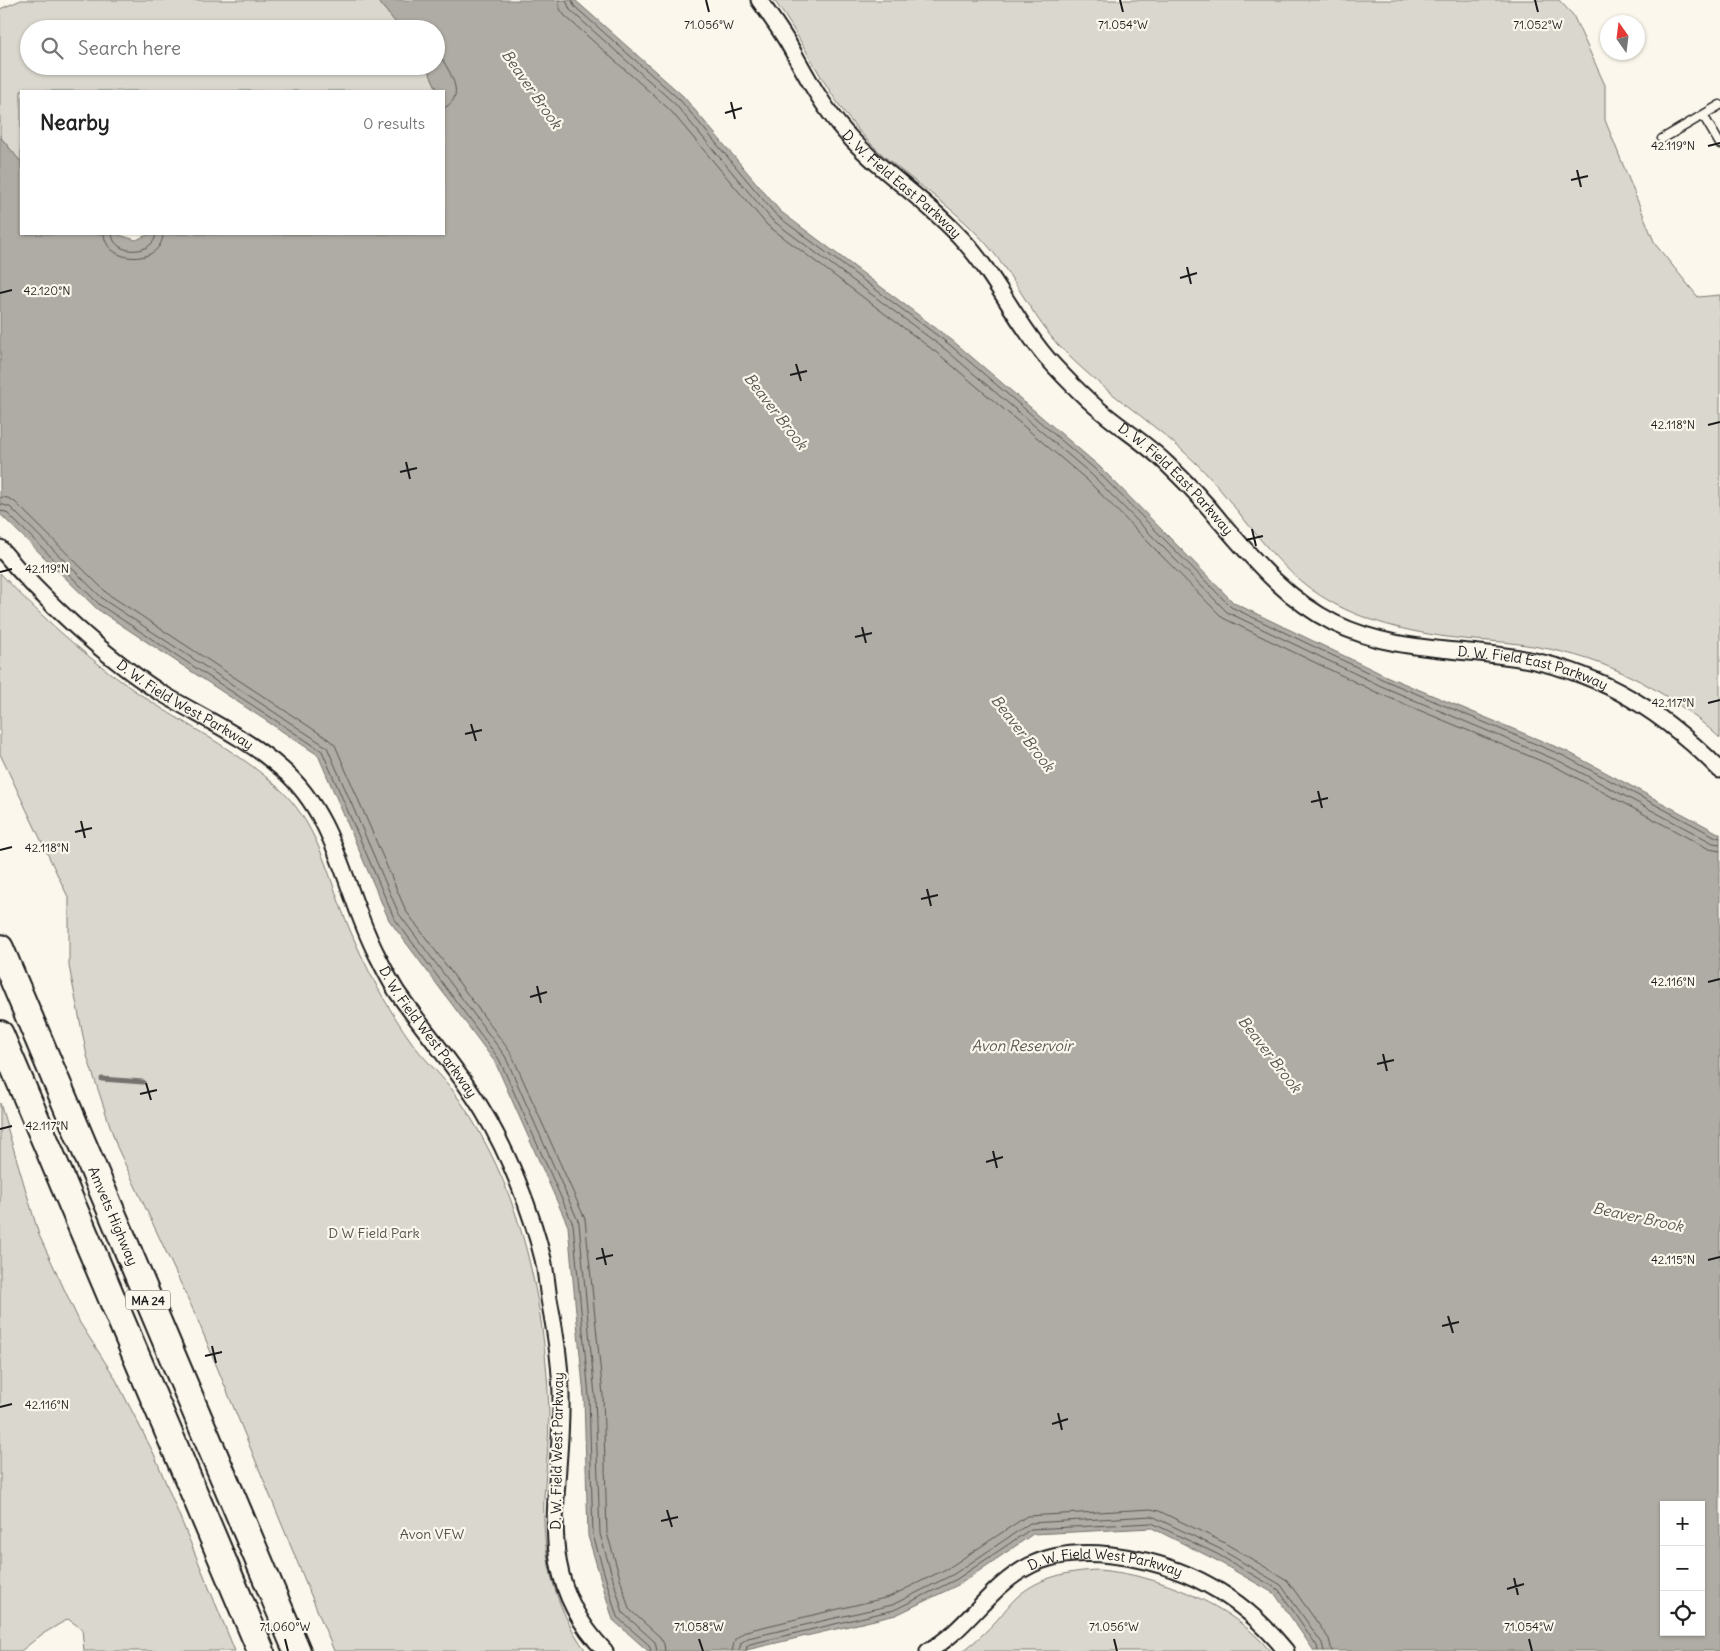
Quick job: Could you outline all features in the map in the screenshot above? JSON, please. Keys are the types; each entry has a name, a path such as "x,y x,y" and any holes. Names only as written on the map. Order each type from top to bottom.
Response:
{"highway":[{"name":"Amvets Highway","path":"0,948 297,1651"},
{"name":"MA 24","path":"0,1034 261,1651"}],"street":[{"name":"D. W. Field East Parkway","path":"759,0 788,43 801,68 829,112 857,146 925,202 961,238 978,259 1045,355 1084,396 1106,416 1149,447 1166,463 1202,500 1256,563 1300,603 1334,622 1379,640 1416,648 1499,655 1541,663 1581,674 1622,692 1660,716 1696,746 1720,770"},
{"name":"D. W. Field West Parkway","path":"0,548 30,581 72,622 119,662 156,689 252,746 284,769 312,801 336,850 358,915 395,990 484,1112 510,1164 543,1259 555,1332 561,1383 555,1529 556,1553 561,1581 582,1623 605,1651"},
{"name":"D. W. Field West Parkway","path":"928,1651 953,1634 1010,1578 1029,1565 1054,1557 1078,1554 1131,1558 1162,1565 1194,1576 1224,1593 1240,1605 1286,1651"}],"lane":[{"path":"1662,139 1720,105"},
{"path":"1703,115 1720,144"}],"green space":[{"path":"21,0 377,0 394,20 20,20 20,75 430,75 438,90 20,90 20,161 0,135 0,9"},
{"path":"774,0 1559,0 1573,15 1605,85 1605,120 1655,244 1698,297 1720,295 1720,738 1675,702 1652,688 1602,664 1576,655 1548,649 1512,643 1446,637 1395,627 1346,610 1310,589 1275,556 1196,463 1162,433 1091,377 1058,345 986,243 941,201 885,157 859,131 835,100"},
{"name":"D W Field Park","path":"0,573 35,609 92,659 132,689 252,766 282,791 295,806 315,839 350,930 378,988 413,1044 451,1088 480,1133 510,1198 530,1263 540,1313 548,1388 549,1424 544,1497 545,1538 552,1578 558,1597 565,1616 586,1651 334,1651 196,1316 117,1147 87,1056 69,966 69,899 0,754"},
{"path":"0,1103 39,1235 80,1323 114,1376 154,1454 235,1651 84,1651 82,1629 68,1619 41,1635 21,1651 0,1651"},
{"path":"1098,1570 1144,1578 1192,1595 1215,1606 1236,1620 1254,1634 1270,1651 963,1651 985,1632 1015,1599 1027,1589 1055,1576"}],"water":[{"name":"Avon Reservoir","path":"377,0 575,0 683,96 780,211 953,341 1100,467 1234,603 1386,676 1566,751 1720,834 1720,1651 1314,1651 1275,1594 1214,1559 1152,1528 1033,1534 960,1584 896,1615 742,1651 648,1651 613,1620 588,1536 584,1397 568,1226 495,1062 389,920 318,755 97,609 0,514 0,135 20,161 20,235 119,235 136,240 147,235 445,235 445,90 438,90 430,75 445,75 445,20 394,20"}],"waterway":[{"path":"102,1079 143,1082"}],"water label":[{"name":"Beaver Brook","path":"532,89"},
{"name":"Beaver Brook","path":"776,411"},
{"name":"Beaver Brook","path":"1023,733"},
{"name":"Beaver Brook","path":"1270,1054"},
{"name":"Beaver Brook","path":"1638,1217"}],"park label":[{"name":"Avon VFW","path":"432,1534"}]}
